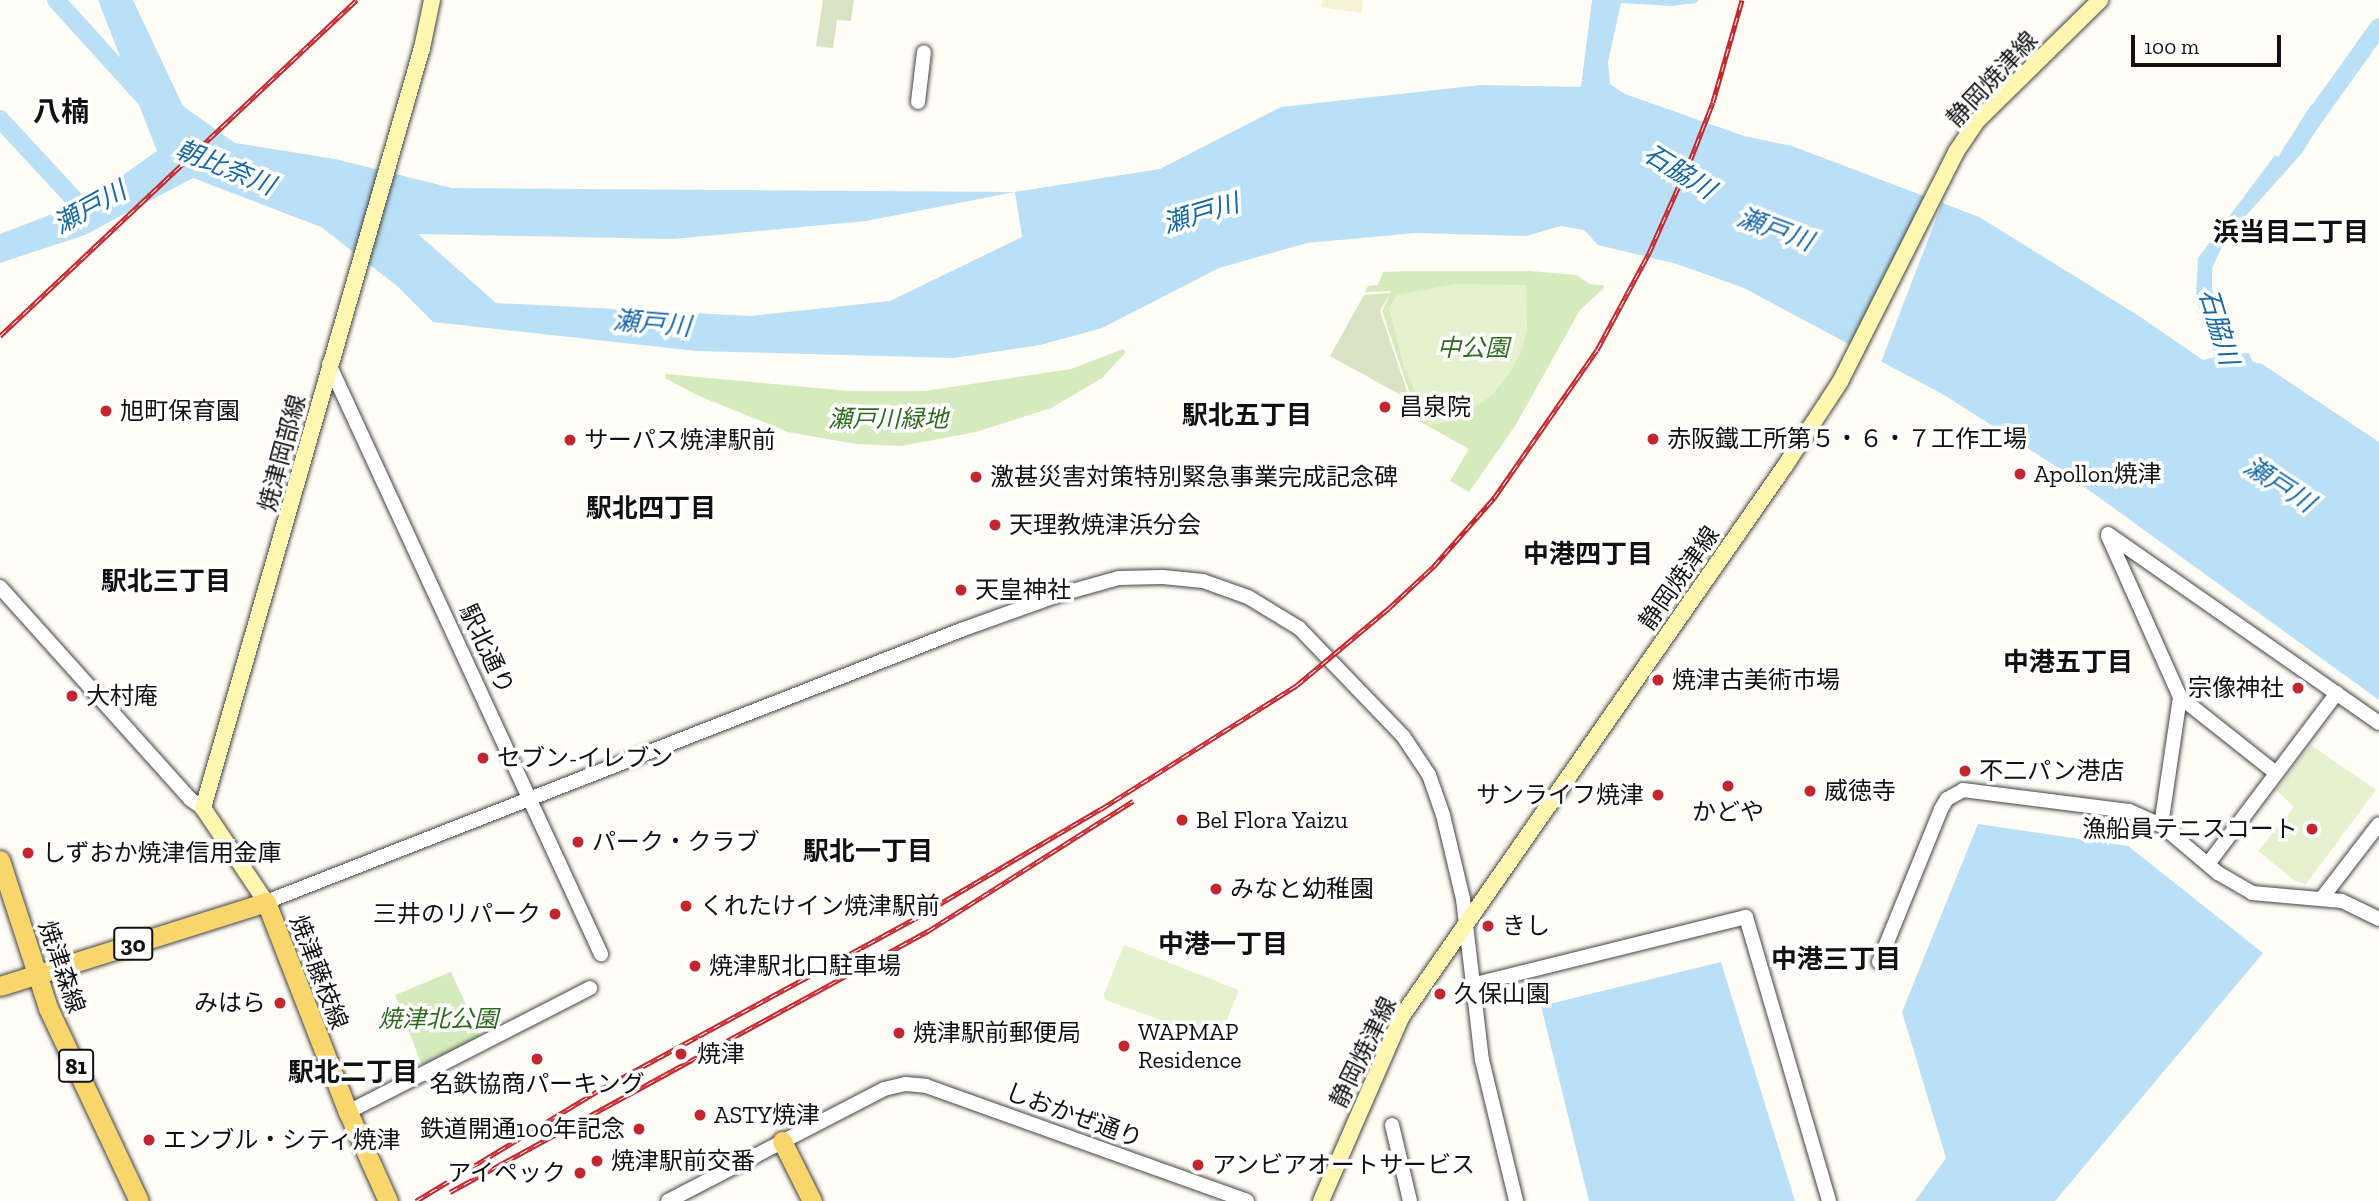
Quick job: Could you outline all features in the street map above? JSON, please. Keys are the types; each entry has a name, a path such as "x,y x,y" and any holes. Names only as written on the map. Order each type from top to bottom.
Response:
{"main road":[{"name":"焼津岡部線","path":"203,808 428,26 432,0"},
{"name":"静岡焼津線","path":"1321,1201 1389,1041 1410,1004 1785,466 1844,374 1956,152 1976,122 2100,0"},
{"path":"203,808 266,902"},
{"name":"焼津森線","path":"0,860 48,1008 139,1201"},
{"name":"焼津藤枝線","path":"0,986 266,902 348,1112 388,1201"},
{"path":"782,1141 812,1201"}],"street":[{"path":"918,102 924,52"},
{"name":"駅北通り","path":"331,359 601,954"},
{"path":"2276,773 2180,697 2108,534 2379,723"},
{"path":"266,902 961,630 1093,584 1140,576 1194,580 1248,597 1300,628 1414,749 1429,775 1443,815 1463,900 1482,1060 1516,1201"},
{"path":"0,587 190,799 203,808"},
{"path":"2208,864 2337,693"},
{"path":"2161,825 2180,697"},
{"path":"1880,962 1941,809 1955,792 1974,790 2129,811 2161,825 2234,885 2252,893 2322,898 2362,908 2379,919"},
{"path":"2322,898 2379,824"},
{"path":"1472,985 1746,917 1829,1201"},
{"path":"348,1112 590,988"},
{"name":"しおかぜ通り","path":"782,1141 884,1089 905,1084 926,1086 1247,1201"},
{"path":"1392,1125 1410,1201"},
{"path":"668,1201 782,1141"}],"shaded area":[{"path":"1323,0 1363,0 1361,13 1321,7"}],"green space":[{"path":"823,0 854,0 851,21 837,20 833,48 816,46"},
{"name":"中公園","path":"1530,271 1576,275 1590,284 1603,285 1604,288 1580,310 1515,426 1469,492 1450,481 1469,449 1419,421 1382,311 1391,291 1365,292 1368,286 1378,285 1383,272"},
{"path":"1455,284 1526,285 1527,329 1522,350 1509,374 1493,394 1469,412 1448,422 1429,425 1403,364 1389,308 1397,295"},
{"path":"1390,293 1380,311 1410,400 1330,356 1364,295"},
{"name":"瀬戸川緑地","path":"1123,349 1126,352 1102,378 1051,408 976,432 901,446 856,444 788,432 697,395 665,378 666,374 849,391 925,391 1071,369"},
{"name":"漁船員テニスコート","path":"2311,745 2376,790 2306,884 2295,881 2258,851 2294,807 2276,790"},
{"path":"1124,945 1239,990 1218,1041 1106,1000 1104,994"},
{"name":"焼津北公園","path":"451,972 481,1038 426,1066 421,1063 395,995"}],"water":[{"name":"瀬戸川","path":"98,0 133,0 183,106 235,143 335,159 452,188 1015,192 1160,169 1281,107 1481,85 1581,87 1592,0 1699,0 1696,3 1671,6 1621,3 1608,62 1610,84 1625,94 1744,136 1792,146 1979,217 2139,316 2203,360 2215,357 2196,298 2198,258 2275,155 2278,157 2311,105 2315,105 2325,116 2302,153 2226,238 2212,268 2212,288 2232,354 2249,353 2253,362 2262,364 2379,442 2379,700 2057,467 1944,395 1744,288 1677,264 1598,245 1584,230 1561,226 1526,236 1416,233 1307,243 1219,268 1102,328 1040,345 954,358 697,351 433,322 397,286 321,227 193,178 85,235 0,263 0,234 86,201 157,151","holes":["1015,192 1022,237 890,301 751,316 496,303 418,234 673,239 866,221"]},
{"path":"1978,824 2128,846 2263,953 2055,1201 1915,1201 1946,1158 1902,1012"},
{"path":"1721,962 1795,1201 1589,1201 1541,1006"}],"pier":[{"path":"1926,192 1944,199 1881,363 1863,356"}],"waterway":[{"name":"朝比奈川","path":"56,0 145,98"},
{"name":"石脇川","path":"2306,129 2379,27"},
{"name":"瀬戸川","path":"0,119 89,215"}],"railway":[{"path":"0,336 357,0"},
{"path":"416,1201 601,1089 919,916 1101,809 1297,685 1389,608 1434,566 1494,498 1597,350 1649,253 1690,161 1713,102 1742,0"},
{"path":"450,1192 928,931 1133,801"}],"place":[{"name":"昌泉院","path":"1385,407"},
{"name":"旭町保育園","path":"106,411"},
{"name":"赤阪鐵工所第５・６・７工作工場","path":"1653,439"},
{"name":"サーパス焼津駅前","path":"570,440"},
{"name":"Apollon焼津","path":"2020,474"},
{"name":"激甚災害対策特別緊急事業完成記念碑","path":"976,477"},
{"name":"天理教焼津浜分会","path":"995,525"},
{"name":"天皇神社","path":"961,590"},
{"name":"焼津古美術市場","path":"1658,680"},
{"name":"宗像神社","path":"2298,688"},
{"name":"大村庵","path":"72,696"},
{"name":"セブン-イレブン","path":"483,758"},
{"name":"不二パン港店","path":"1965,771"},
{"name":"かどや","path":"1728,786"},
{"name":"威徳寺","path":"1810,791"},
{"name":"サンライフ焼津","path":"1658,795"},
{"name":"Bel Flora Yaizu","path":"1182,820"},
{"name":"漁船員テニスコート","path":"2312,829"},
{"name":"パーク・クラブ","path":"578,842"},
{"name":"しずおか焼津信用金庫","path":"28,853"},
{"name":"みなと幼稚園","path":"1216,889"},
{"name":"くれたけイン焼津駅前","path":"686,906"},
{"name":"三井のリパーク","path":"555,914"},
{"name":"きし","path":"1488,926"},
{"name":"焼津駅北口駐車場","path":"695,966"},
{"name":"久保山園","path":"1440,994"},
{"name":"みはら","path":"280,1003"},
{"name":"焼津駅前郵便局","path":"899,1033"},
{"name":"WAPMAP Residence","path":"1124,1046"},
{"name":"焼津","path":"681,1054"},
{"name":"名鉄協商パーキング","path":"537,1059"},
{"name":"ASTY焼津","path":"700,1115"},
{"name":"鉄道開通100年記念","path":"639,1129"},
{"name":"エンブル・シティ焼津","path":"149,1140"},
{"name":"焼津駅前交番","path":"597,1161"},
{"name":"アンビアオートサービス","path":"1198,1165"},
{"name":"アイペック","path":"580,1173"}],"district":[{"name":"八楠","path":"61,112"},
{"name":"浜当目二丁目","path":"2291,233"},
{"name":"駅北五丁目","path":"1247,416"},
{"name":"駅北四丁目","path":"651,509"},
{"name":"中港四丁目","path":"1588,555"},
{"name":"駅北三丁目","path":"166,582"},
{"name":"中港五丁目","path":"2068,663"},
{"name":"駅北一丁目","path":"868,852"},
{"name":"中港一丁目","path":"1223,945"},
{"name":"中港三丁目","path":"1836,960"},
{"name":"駅北二丁目","path":"353,1073"}]}
